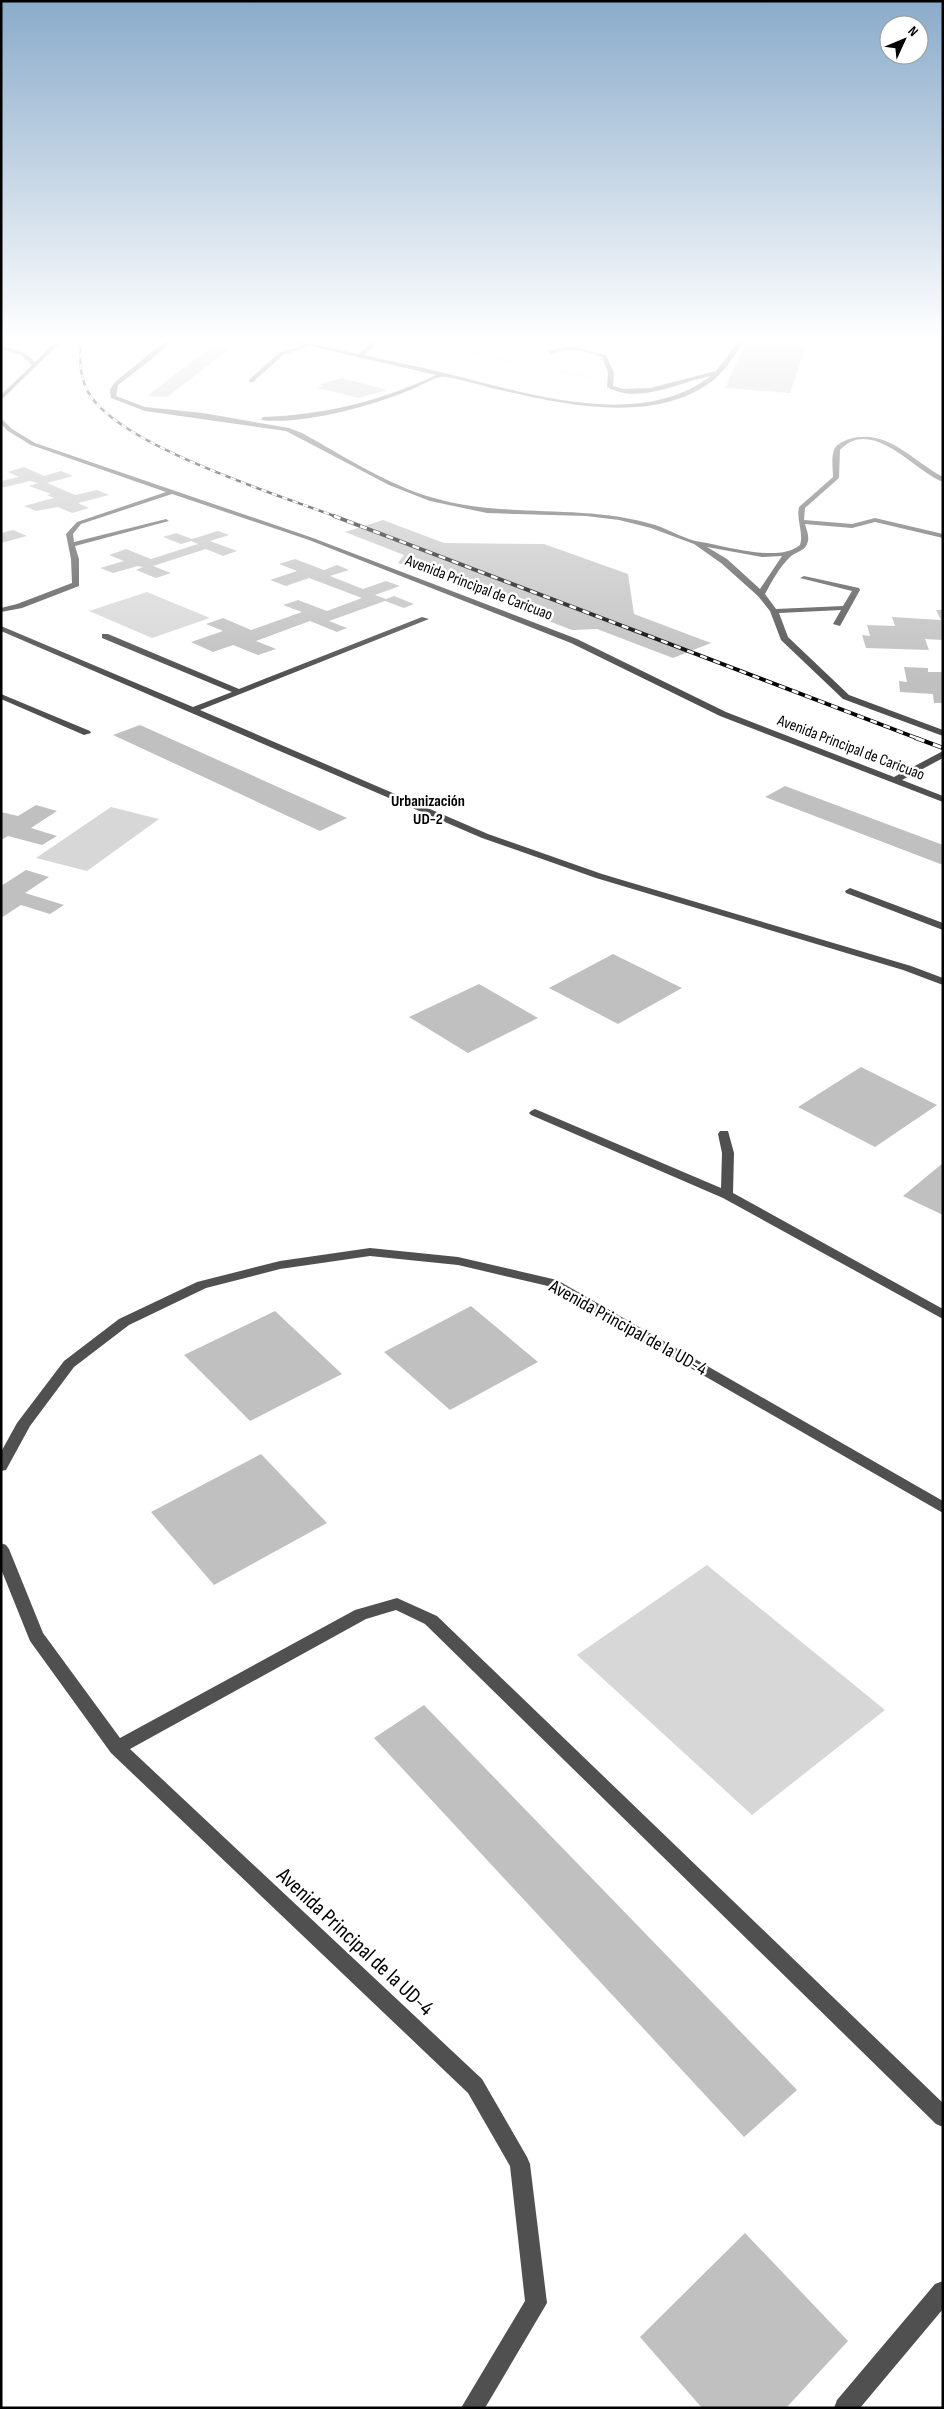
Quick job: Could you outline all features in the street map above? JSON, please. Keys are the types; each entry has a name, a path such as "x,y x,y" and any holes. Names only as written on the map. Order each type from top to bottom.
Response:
{"street":[{"name":"Avenida Principal de Caricuao","path":"63,454 303,536 574,640 723,714 943,800"},
{"path":"337,454 391,484 432,500 487,511 586,514 618,518 660,529 696,543 762,555 788,554 800,550 804,546 805,536 800,522 802,508 836,478 837,454"},
{"path":"904,454 930,474 943,480"},
{"path":"1,610 19,606 76,584 69,534 79,523 171,492"},
{"path":"800,522 852,526 882,520 943,536"},
{"path":"72,545 166,521"},
{"path":"696,543 724,561 761,594 774,611 784,638 846,697 943,733"},
{"path":"761,594 771,576 788,554"},
{"path":"804,578 856,590 844,608 837,624"},
{"path":"774,611 844,608"},
{"path":"193,710 425,619"},
{"path":"1,628 485,836 599,876 907,968 943,982"},
{"path":"105,636 239,692"},
{"path":"1,696 87,733"},
{"path":"893,781 943,754"},
{"path":"850,891 943,927"},
{"path":"535,1113 727,1194 943,1316"},
{"path":"724,1134 728,1153 727,1194"},
{"name":"Avenida Principal de la UD-4","path":"1,1466 24,1423 69,1364 124,1322 202,1285 280,1265 370,1252 458,1261 552,1283 943,1508"},
{"name":"Avenida Principal de la UD-4","path":"1,1549 36,1636 116,1748 475,2086 520,2164 536,2303 472,2408"},
{"path":"116,1748 361,1614 397,1604 431,1620 943,2117"},
{"path":"846,2408 943,2292"}],"shaded area":[{"path":"147,592 210,618 152,638 89,611"},
{"path":"111,807 159,819 87,871 36,858"},
{"path":"707,1565 885,1710 752,1815 577,1655"}],"building":[{"path":"24,467 44,476 61,471 73,476 47,483 75,495 97,490 109,495 78,503 89,508 72,513 58,507 36,511 24,506 54,498 47,495 51,494 29,486 38,483 30,481 1,488 1,481 19,477 8,472"},
{"path":"383,520 444,543 544,544 628,574 634,614 711,643 673,658 597,629 572,630 523,611 524,605 459,580 443,580 398,563 404,555 345,532"},
{"path":"13,530 27,536 1,543 1,533"},
{"path":"218,531 229,535 210,541 237,551 223,556 206,549 153,566 171,573 156,578 136,570 143,567 138,566 113,573 100,568 124,561 109,555 126,549 151,559 198,544 191,541 181,544 163,537 176,533 192,539"},
{"path":"295,559 324,570 337,565 349,570 330,576 363,589 386,581 400,586 375,595 386,599 394,596 414,604 404,608 385,601 329,621 347,628 337,632 310,621 256,641 276,649 258,655 233,645 213,652 191,642 223,631 206,624 223,618 251,630 302,612 283,605 298,600 327,611 362,598 309,578 286,586 270,580 297,571 279,564"},
{"path":"936,610 943,610 943,640 925,639 929,650 866,648 862,635 870,636 867,625 895,626 892,617 941,620"},
{"path":"904,667 928,668 928,672 943,672 943,703 934,703 933,694 900,692 899,681 907,682"},
{"path":"140,725 347,818 320,831 113,735"},
{"path":"785,786 943,845 943,865 765,797"},
{"path":"36,805 57,811 31,828 57,836 42,845 8,836 1,840 1,812 18,816"},
{"path":"26,870 49,877 25,893 64,905 50,914 21,905 1,918 1,886"},
{"path":"613,954 682,988 618,1024 549,988"},
{"path":"479,984 538,1018 468,1053 409,1017"},
{"path":"861,1067 937,1105 875,1147 798,1107"},
{"path":"943,1163 943,1215 903,1196"},
{"path":"471,1306 538,1362 450,1410 384,1352"},
{"path":"275,1311 342,1374 250,1421 184,1355"},
{"path":"261,1454 327,1523 214,1585 151,1512"},
{"path":"424,1705 797,2090 744,2137 374,1738"},
{"path":"745,2233 848,2341 786,2408 702,2408 640,2337"}],"railway":[{"path":"176,454 200,466 337,517"},
{"path":"334,516 919,739"},
{"path":"916,738 943,748"}],"district":[{"name":"Urbanización UD-2","path":"428,810"}]}
